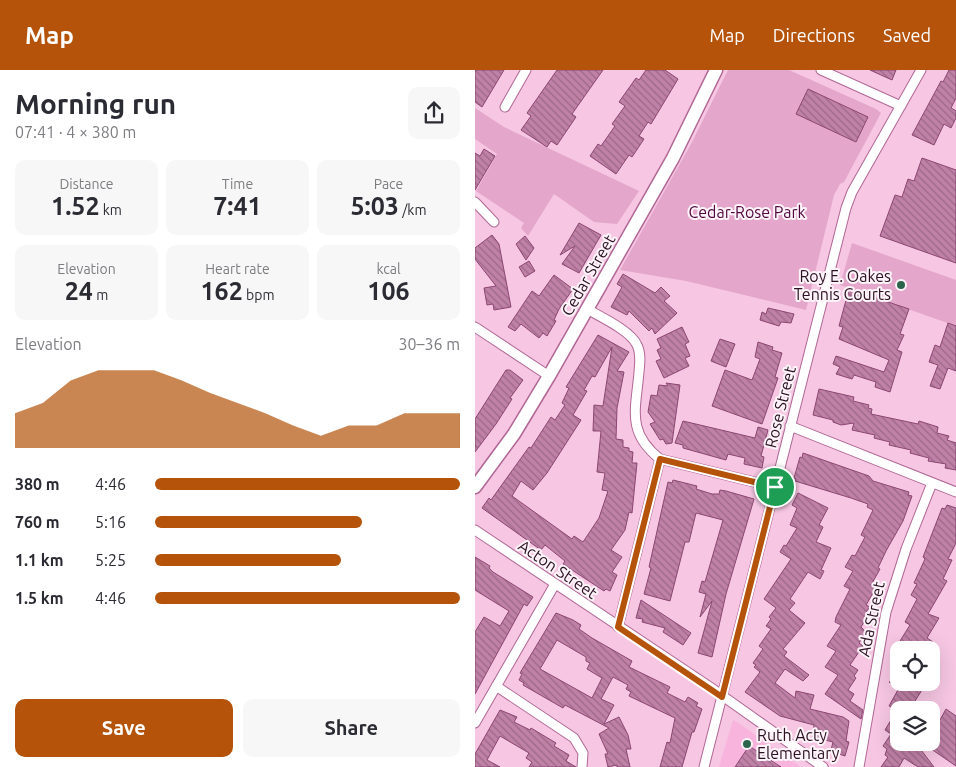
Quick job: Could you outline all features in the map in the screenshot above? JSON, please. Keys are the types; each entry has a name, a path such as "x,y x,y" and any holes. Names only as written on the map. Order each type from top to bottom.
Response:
{"street":[{"path":"505,107 526,70"},
{"name":"Cedar Street","path":"475,487 514,434 549,376 673,158 716,70"},
{"path":"821,70 901,106"},
{"name":"Rose Street","path":"704,767 849,199 921,70"},
{"path":"475,202 494,222"},
{"path":"587,309 629,335 638,345 640,360 635,419 639,436 660,459 775,487"},
{"path":"475,326 549,376"},
{"path":"790,426 956,492"},
{"path":"618,627 660,459"},
{"name":"Ada Street","path":"859,767 886,612 905,549 932,483"},
{"name":"Acton Street","path":"475,530 823,767"},
{"path":"475,723 555,584"},
{"path":"496,686 574,738 583,753 582,767"}],"shaded area":[{"name":"Ruth Acty Elementary","path":"733,720 737,722 801,767 719,767"}],"green space":[{"name":"Cedar-Rose Park","path":"728,70 789,70 876,109 881,113 844,182 840,184 834,195 806,310 686,281 620,270 691,144"},
{"path":"475,108 504,127 639,191 617,224 594,222 554,194 528,236 521,228 524,223 476,191 497,154 475,139"},
{"name":"Roy E. Oakes Tennis Courts","path":"852,243 956,280 956,326 840,285"}],"building":[{"path":"475,70 504,70 482,107 475,102"},
{"path":"557,70 603,70 572,114 576,117 557,145 551,141 547,147 521,130 531,116 527,113"},
{"path":"646,70 665,70 678,79 651,124 648,122 639,136 644,139 632,157 629,155 616,174 590,156 598,144 601,146 615,126 612,124 625,106 619,102 636,78 639,80"},
{"path":"870,70 896,70 892,80"},
{"path":"949,70 956,70 956,98 951,108 956,111 956,118 951,128 944,124 934,145 912,135 941,81 943,82"},
{"path":"808,89 868,117 856,142 796,114"},
{"path":"484,149 495,156 475,190 475,153 480,156"},
{"path":"922,158 956,170 956,263 880,236 895,195 902,197 908,179 914,181"},
{"path":"579,223 601,235 579,273 562,264 575,246 560,255"},
{"path":"492,235 499,244 511,307 494,310 493,304 487,305 484,288 496,286 475,259 475,248"},
{"path":"525,236 534,248 526,260 516,244"},
{"path":"529,261 535,271 525,277 519,267"},
{"path":"623,274 655,293 661,287 670,296 664,301 677,313 655,334 652,328 649,331 629,311 627,315 611,307 622,287 617,284"},
{"path":"554,275 573,289 559,309 554,320 556,321 547,336 543,333 539,338 521,324 515,331 508,327 532,291 539,296"},
{"path":"849,289 909,309 900,334 904,335 897,350 902,352 890,392 875,387 876,382 854,375 852,379 836,374 840,367 833,364 836,356 884,372 889,360 839,339 843,327 839,326"},
{"path":"768,308 794,314 791,323 781,322 779,326 760,320 762,312 766,314"},
{"path":"948,323 956,326 956,371 948,368 940,389 930,386 938,365 929,362 935,345 940,347"},
{"path":"682,327 689,342 685,344 690,356 685,358 689,366 664,378 656,361 661,359 657,350 661,348 657,339"},
{"path":"598,335 629,352 617,371 624,372 617,408 616,439 623,440 623,447 629,448 629,451 633,452 632,463 637,463 632,513 629,512 625,530 611,550 622,557 612,572 617,575 610,591 606,589 604,591 563,564 565,561 545,545 541,550 482,508 489,498 491,500 529,447 531,448 551,417 555,420 565,405 562,403 569,388 566,387","holes":["612,347 603,406 594,405 593,431 601,431 597,472 605,473 602,490 608,491 599,518 583,542 574,536 572,539 512,496 521,481 533,490 547,473 581,420 573,415 587,391 584,390 592,376 595,377"]},
{"path":"720,339 735,344 726,367 711,361"},
{"path":"758,342 773,347 772,350 782,353 775,377 778,378 762,424 712,406 725,370 752,380 760,359 755,357"},
{"path":"506,370 510,370 523,380 510,398 512,399 496,424 475,452 475,419"},
{"path":"666,383 680,385 672,443 666,444 663,439 660,440 650,424 655,422 648,412 651,395 657,396 659,385 668,386"},
{"path":"819,389 854,397 853,401 869,405 868,408 872,409 871,414 918,424 919,421 938,427 937,433 949,436 947,440 956,443 956,470 945,468 946,464 928,461 929,458 910,453 911,450 889,445 890,442 874,438 875,435 852,430 854,423 841,425 833,422 833,420 813,415"},
{"path":"683,421 755,438 758,427 768,430 761,456 764,457 762,468 744,464 745,458 728,454 726,460 683,448 683,445 675,443"},
{"path":"803,453 869,476 873,481 909,492 908,495 912,496 903,521 886,551 878,568 880,569 871,585 876,588 866,605 870,607 866,612 868,616 861,627 866,632 859,643 863,646 850,665 858,670 854,676 856,678 848,690 854,694 850,701 863,710 861,719 825,694 838,675 825,667 836,651 827,646 841,625 835,622 836,617 850,589 844,586 853,571 845,567 852,555 855,556 865,537 861,535 873,510 867,507 868,504 795,481 796,479 794,478 800,457 802,458"},
{"path":"673,480 697,486 696,489 712,494 719,494 720,490 754,499 726,594 712,657 698,653 712,601 700,617 706,594 699,592 702,581 705,582 723,520 696,513 689,542 685,542 670,601 644,594 668,482 672,483"},
{"path":"798,493 828,508 819,525 823,527 816,542 831,548 821,570 824,571 820,579 808,572 790,599 795,603 789,610 805,623 783,649 787,652 784,656 809,675 803,681 785,669 775,683 795,698 796,691 814,695 810,709 843,717 849,721 846,741 849,742 845,756 831,750 833,742 813,737 814,725 780,716 745,692 760,672 754,667 756,665 753,663 763,649 759,646 771,629 766,626 771,619 769,617 776,608 764,599 791,559 780,552 797,528 790,525 797,508 792,505"},
{"path":"947,505 956,508 956,543 948,559 952,560 943,579 947,581 928,614 939,618 927,638 932,641 900,641 910,625 905,622 917,599 911,595 917,584 914,583 925,559 923,557 942,508 945,509"},
{"path":"475,557 490,566 489,568 493,572 533,597 527,606 524,604 475,694 475,632 484,617 500,626 509,611 475,590"},
{"path":"641,600 691,633 683,645 663,632 665,628 642,622 643,619 636,618"},
{"path":"556,613 573,620 581,625 579,629 632,661 629,667 670,687 667,693 685,702 688,697 698,703 696,706 702,709 694,732 692,732 682,767 660,767 667,742 670,743 675,718 629,696 631,692 626,689 628,685 613,677 601,699 614,705 604,724 619,717 628,735 631,749 626,749 630,767 617,767 617,765 608,767 605,754 608,754 599,734 609,728 565,705 563,708 523,685 524,683 519,680 522,674 520,673","holes":["557,640 586,657 586,661 590,663 587,669 602,678 592,698 540,669"]},
{"path":"897,691 921,691 915,701 892,701"},
{"path":"946,709 956,716 956,766 934,751 940,751 940,720"},
{"path":"500,710 517,717 514,722 530,730 531,728 556,743 554,746 569,755 566,761 576,767 529,767 532,762 526,758 529,753 500,736 487,760 500,767 475,767 475,754"},
{"path":"890,722 890,733 885,730"},
{"path":"890,736 890,751 922,751 934,767 918,767 904,758 899,767 881,767 888,757 885,755 887,749 883,746"},
{"path":"749,746 781,767 735,767"}],"place":[{"name":"Roy E. Oakes Tennis Courts","path":"901,285"},
{"name":"Ruth Acty Elementary","path":"747,744"}],"route":[{"path":"660,459 775,487 722,697 710,687 618,627 660,459"}]}
